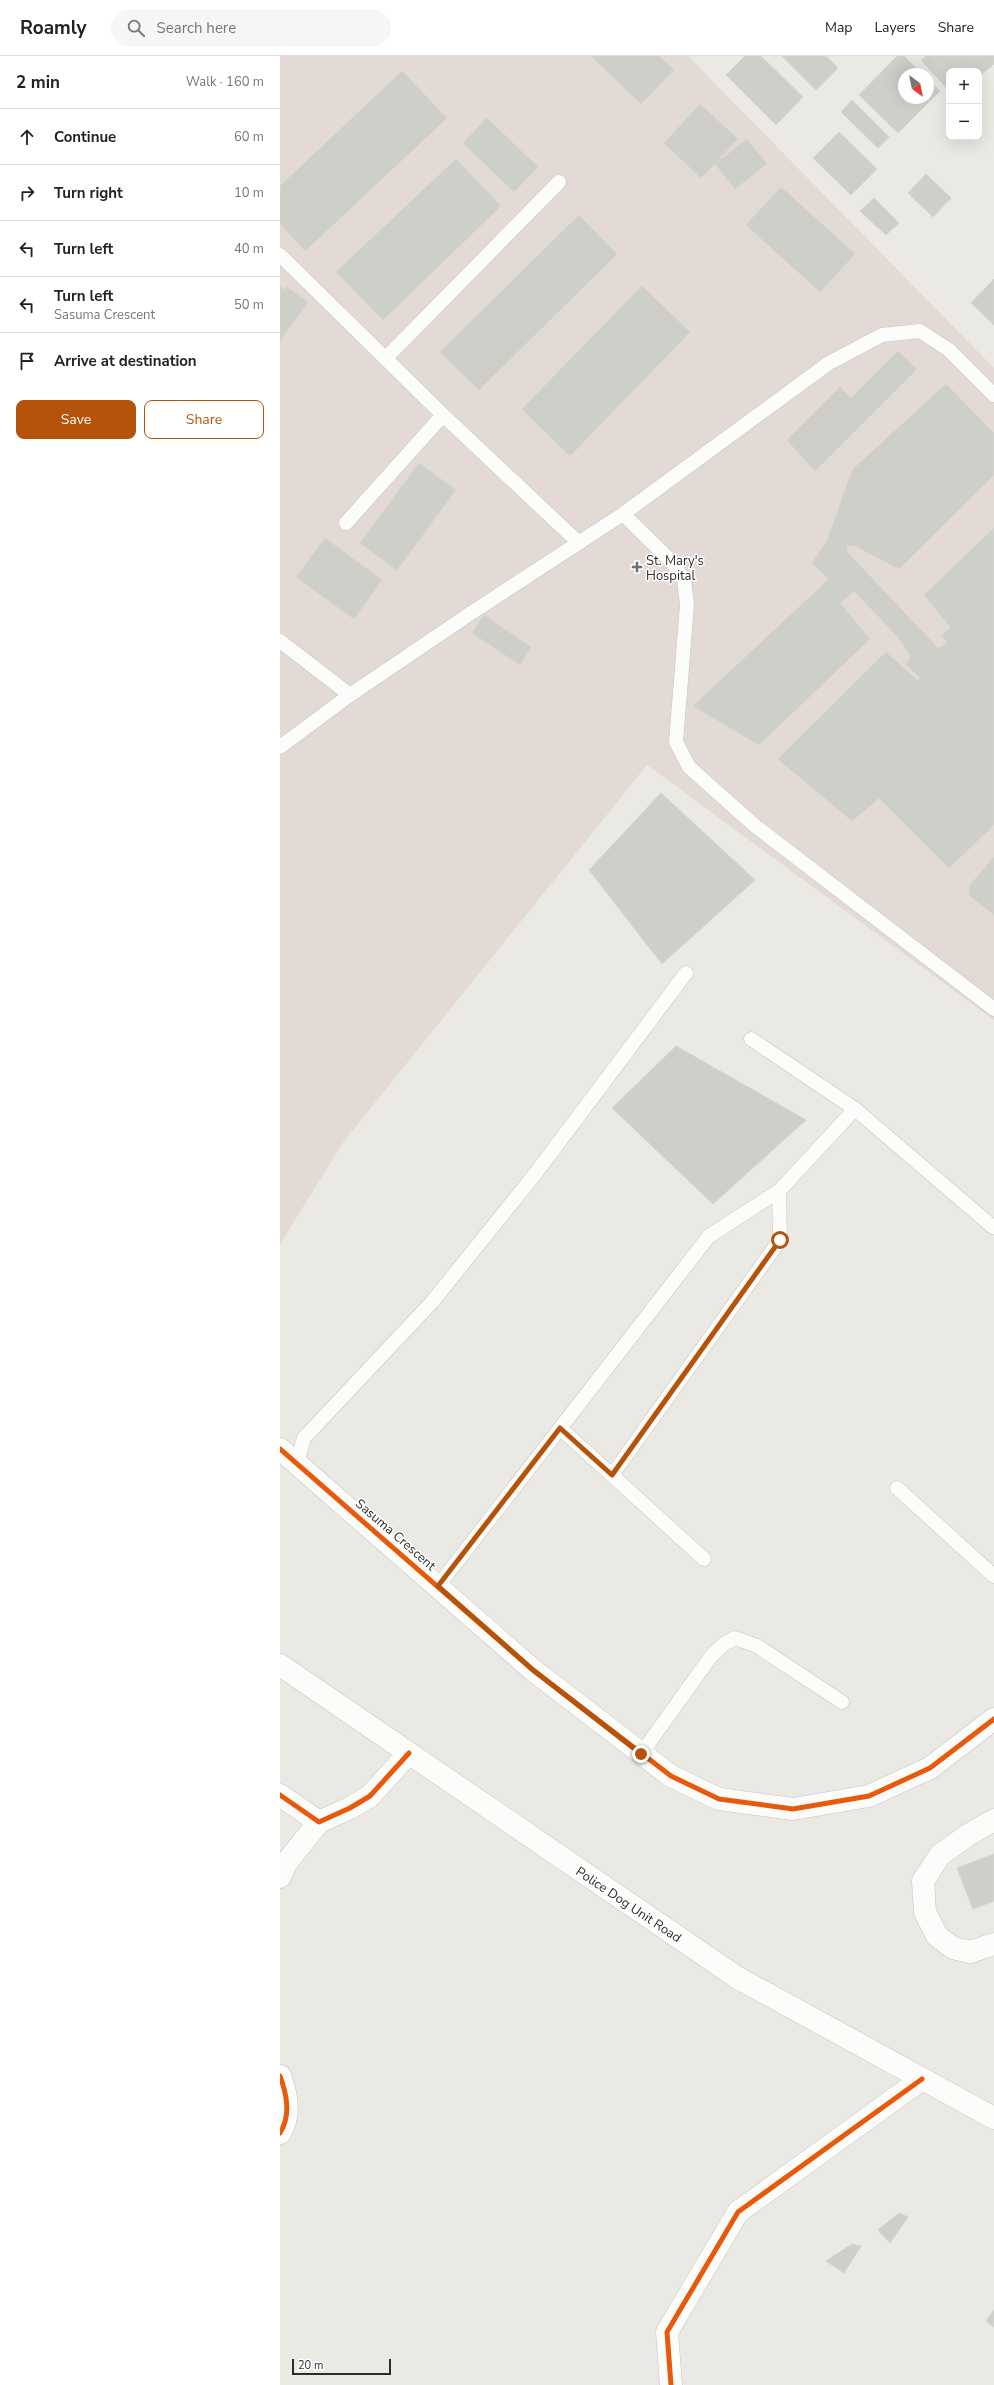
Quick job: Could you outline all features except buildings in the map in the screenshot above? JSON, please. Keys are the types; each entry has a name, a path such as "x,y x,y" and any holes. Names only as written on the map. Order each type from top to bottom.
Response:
{"street":[{"name":"Sasuma Crescent","path":"280,1449 297,1462 533,1670 671,1776 720,1798 793,1809 869,1796 930,1768 994,1719"},
{"name":"Police Dog Unit Road","path":"280,1666 738,1978 994,2118"},
{"path":"280,1877 286,1863 319,1822 350,1808 370,1796 409,1754"},
{"path":"280,1795 319,1822"},
{"path":"994,1820 940,1855 923,1881 925,1912 937,1936 953,1948 970,1952 994,1944"},
{"path":"280,2076 286,2092 288,2112 280,2133"},
{"path":"671,2385 667,2332 738,2212 922,2079"}],"lane":[{"path":"386,358 559,182"},
{"path":"280,255 443,415 579,543"},
{"path":"280,747 350,695 468,615 623,514 829,363 882,335 920,331 949,350 994,395"},
{"path":"346,523 443,415"},
{"path":"623,514 673,562 684,580 687,605 676,742 689,767 754,825 994,1009"},
{"path":"280,641 350,695"},
{"path":"297,1462 304,1438 432,1302 535,1174 686,973"},
{"path":"751,1039 855,1109 993,1227"},
{"path":"438,1586 709,1236 779,1191 855,1109"},
{"path":"612,1475 780,1240 779,1191"},
{"path":"560,1428 704,1559"},
{"path":"897,1488 994,1576"},
{"path":"641,1754 712,1655 724,1644 735,1638 758,1646 842,1702"}],"shaded area":[{"name":"St. Mary's Hospital","path":"280,56 688,56 994,368 994,1020 647,765 344,1141 280,1244"}],"cycle path":[{"path":"280,1449 533,1670 671,1776 719,1799 793,1809 869,1796 930,1768 994,1719"},
{"path":"280,1795 319,1822 350,1808 370,1796 409,1753"},
{"path":"280,2076 287,2105 286,2119 280,2133"},
{"path":"671,2385 667,2332 738,2212 922,2079"}],"place":[{"name":"St. Mary's Hospital","path":"637,567"}],"route":[{"path":"641,1754 533,1670 438,1586 560,1428 612,1475 780,1240"}]}
